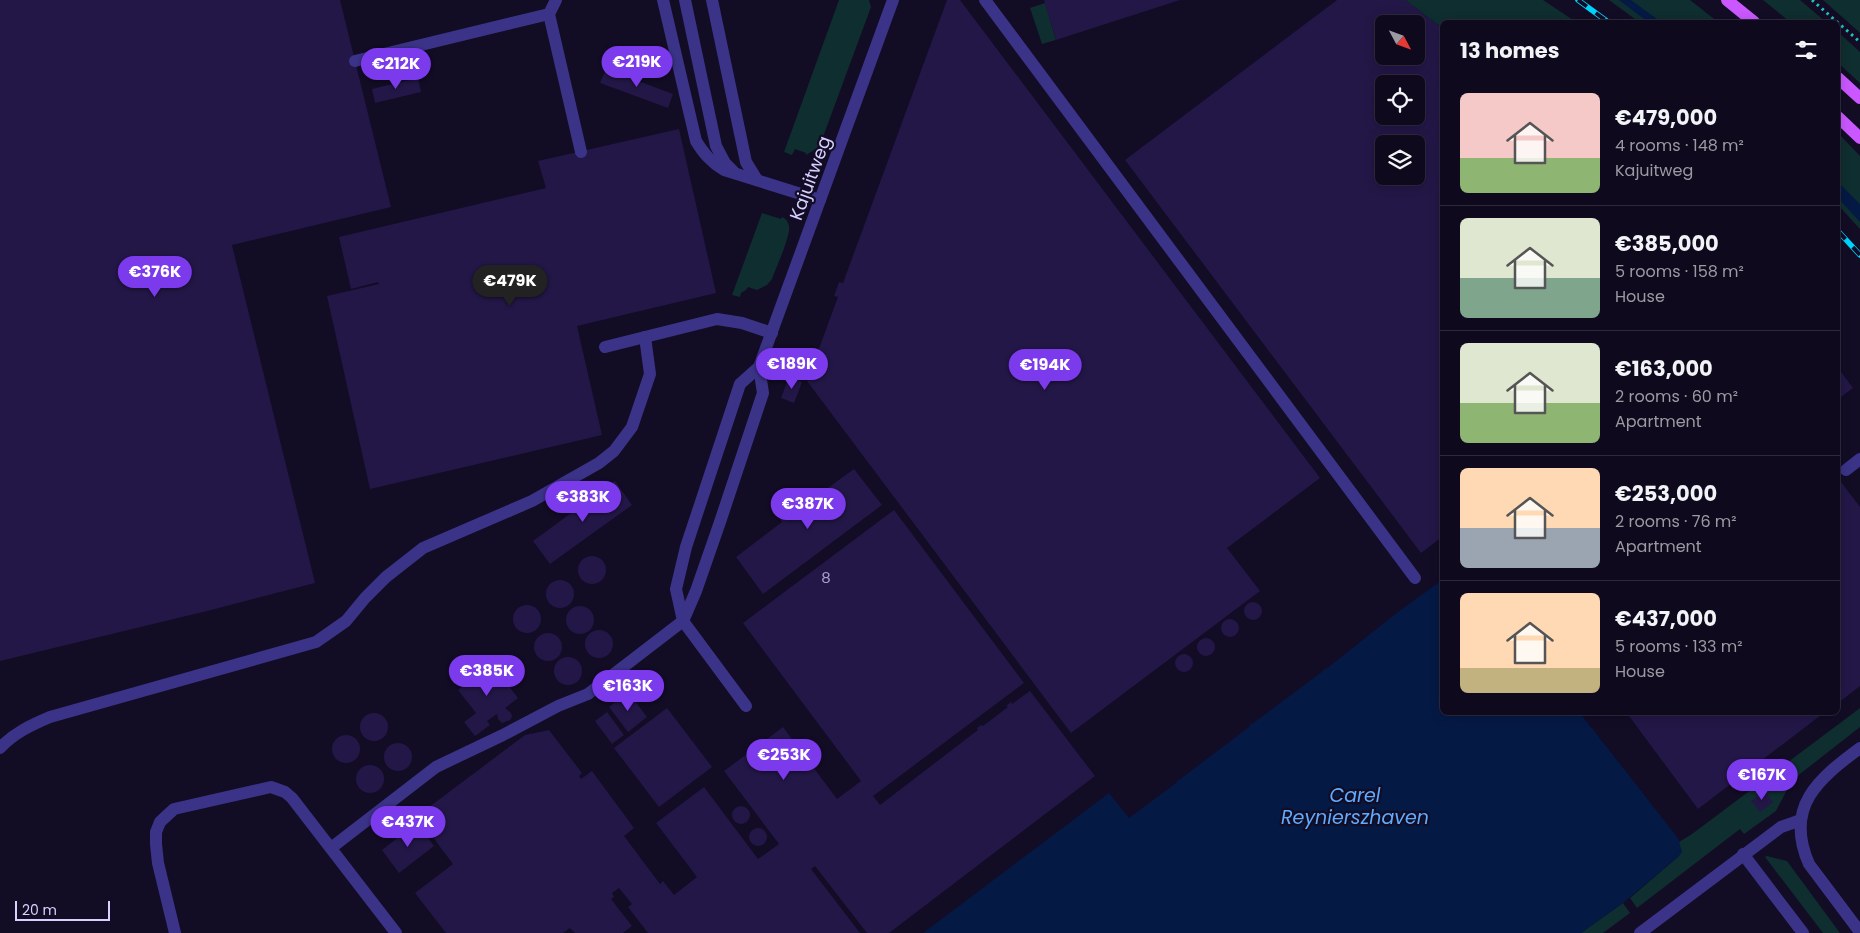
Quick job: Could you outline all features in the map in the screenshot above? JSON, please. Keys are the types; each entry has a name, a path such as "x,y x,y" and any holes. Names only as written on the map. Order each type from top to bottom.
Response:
{"main road":[{"path":"1726,0 1751,20"},
{"path":"1840,80 1860,98"},
{"path":"1840,119 1860,138"}],"street":[{"path":"556,0 549,14 581,152"},
{"path":"663,0 696,141 703,153 724,170 820,200"},
{"path":"685,0 716,146 726,163 737,174"},
{"path":"712,0 746,162 757,180"},
{"name":"Kajuitweg","path":"759,367 893,0"},
{"path":"986,0 1415,578"},
{"path":"355,61 549,14"},
{"path":"605,347 718,319 742,323 772,332"},
{"path":"0,748 12,736 30,725 50,717 316,642 346,621 386,576 423,548 532,501 599,464 614,451 632,427 650,374 645,337"},
{"path":"330,848 436,767 558,706 588,694 683,621 720,522 763,393 759,367"},
{"path":"746,706 683,621 676,589 686,547 740,384 759,367"},
{"path":"1846,470 1860,460"},
{"path":"1860,748 1820,781 1811,792 1804,807 1801,820 1803,845 1809,864 1860,932"},
{"path":"175,933 158,863 156,832 160,822 174,809 265,787 278,788 292,798 396,933"},
{"path":"1640,933 1781,826 1801,820"},
{"path":"1743,854 1803,933"}],"path":[{"path":"1812,0 1835,20"},
{"path":"1840,24 1860,42"}],"green space":[{"path":"839,0 869,0 871,7 820,145 806,155 806,153 795,149 792,155 784,152"},
{"path":"1405,0 1543,0 1573,20 1440,20 1440,26"},
{"path":"1609,0 1690,0 1715,20 1636,20"},
{"path":"1763,0 1800,0 1824,20 1788,20"},
{"path":"1823,0 1860,0 1860,33 1859,32"},
{"path":"1045,3 1056,40 1042,44 1030,8"},
{"path":"1840,34 1860,52 1860,83 1840,65"},
{"path":"1840,135 1860,156 1860,229 1840,207"},
{"path":"762,213 786,219 789,230 783,252 772,279 767,285 757,290 748,287 741,293 740,297 732,295"},
{"path":"1860,708 1860,727 1800,774 1788,788 1776,811 1744,834 1740,829 1637,908 1630,898 1679,856 1679,842"},
{"path":"1765,857 1787,861 1840,933 1823,933"},
{"path":"1623,903 1630,913 1603,933 1581,933"}],"water":[{"path":"1619,0 1631,0 1658,20 1645,20"},
{"path":"1840,184 1860,204 1860,222 1840,200"},
{"name":"Carel Reynierszhaven","path":"1440,581 1440,715 1582,715 1678,838 1682,852 1679,856 1623,903 1581,933 923,933 1109,793 1129,818"}],"building":[{"path":"0,0 340,0 391,207 232,245 315,583 0,661"},
{"path":"947,0 960,0 1320,478 1227,548 1260,591 1071,733 807,381 838,297 834,296 839,282 843,283"},
{"path":"1044,0 1180,0 1056,40"},
{"path":"1337,0 1405,0 1425,15 1375,15 1375,65 1425,65 1425,15 1440,26 1440,539 1421,553 1125,160"},
{"path":"606,69 673,94 668,108 600,83"},
{"path":"418,78 421,92 375,103 372,89"},
{"path":"679,129 716,293 577,326 602,435 370,489 327,296 379,284 378,282 351,289 339,237 546,188 538,161"},
{"path":"1840,371 1853,388 1840,398"},
{"path":"789,377 802,382 794,403 781,398"},
{"path":"854,469 882,505 763,594 736,557 782,522 776,513 800,494 807,503"},
{"path":"615,481 632,505 550,564 533,541"},
{"path":"1840,481 1860,507 1860,686 1840,701"},
{"path":"894,510 1024,683 873,796 880,805 978,730 977,728 981,725 983,726 1008,707 1006,706 1011,702 1012,704 1030,691 1095,776 889,933 867,933 815,866 811,869 860,933 648,933 628,907 632,904 619,888 612,893 614,897 611,899 632,926 623,933 575,933 570,928 563,933 446,933 415,893 453,864 417,816 525,735 549,730 582,773 579,776 581,779 592,771 634,828 624,836 660,884 663,881 674,895 697,877 656,823 704,787 758,859 779,844 724,771 783,727 837,799 861,781 743,623"},
{"path":"592,556 602,560 606,570 602,580 592,584 582,580 578,570 582,560"},
{"path":"560,580 570,584 574,594 570,604 560,608 550,604 546,594 550,584"},
{"path":"1253,602 1259,605 1262,611 1259,617 1253,620 1247,617 1244,611 1247,605"},
{"path":"527,605 537,609 541,619 537,629 527,633 517,629 513,619 517,609"},
{"path":"580,606 590,610 594,620 590,630 580,634 570,630 566,620 570,610"},
{"path":"1230,619 1236,622 1239,628 1236,634 1230,637 1224,634 1221,628 1224,622"},
{"path":"599,630 609,634 613,644 609,654 599,658 589,654 585,644 589,634"},
{"path":"548,633 558,637 562,647 558,657 548,661 538,657 534,647 538,637"},
{"path":"1206,638 1212,641 1215,647 1212,653 1206,656 1200,653 1197,647 1200,641"},
{"path":"1184,654 1190,657 1193,663 1190,669 1184,672 1178,669 1175,663 1178,657"},
{"path":"568,657 578,661 582,671 578,681 568,685 558,681 554,671 558,661"},
{"path":"492,664 501,675 506,671 515,682 509,686 518,698 505,708 511,713 512,717 510,720 502,723 498,719 497,714 487,721 490,725 475,736 464,722 476,713 458,690 471,680 464,674 467,666 472,665 476,667 479,674"},
{"path":"628,692 647,717 628,732 609,707"},
{"path":"667,708 712,767 659,807 614,748"},
{"path":"607,712 624,735 612,744 595,721"},
{"path":"374,713 384,717 388,727 384,737 374,741 364,737 360,727 364,717"},
{"path":"1628,715 1821,715 1698,809"},
{"path":"346,735 356,739 360,749 356,759 346,763 336,759 332,749 336,739"},
{"path":"398,743 408,747 412,757 408,767 398,771 388,767 384,757 388,747"},
{"path":"370,765 380,769 384,779 380,789 370,793 360,789 356,779 360,769"},
{"path":"1765,791 1773,802 1760,812 1751,801"},
{"path":"741,806 747,809 750,815 747,821 741,824 735,821 732,815 735,809"},
{"path":"417,823 434,846 399,873 382,850"},
{"path":"758,828 764,831 767,837 764,843 758,846 752,843 749,837 752,831"}],"railway":[{"path":"1578,0 1605,20"},
{"path":"1840,233 1860,255"}]}
